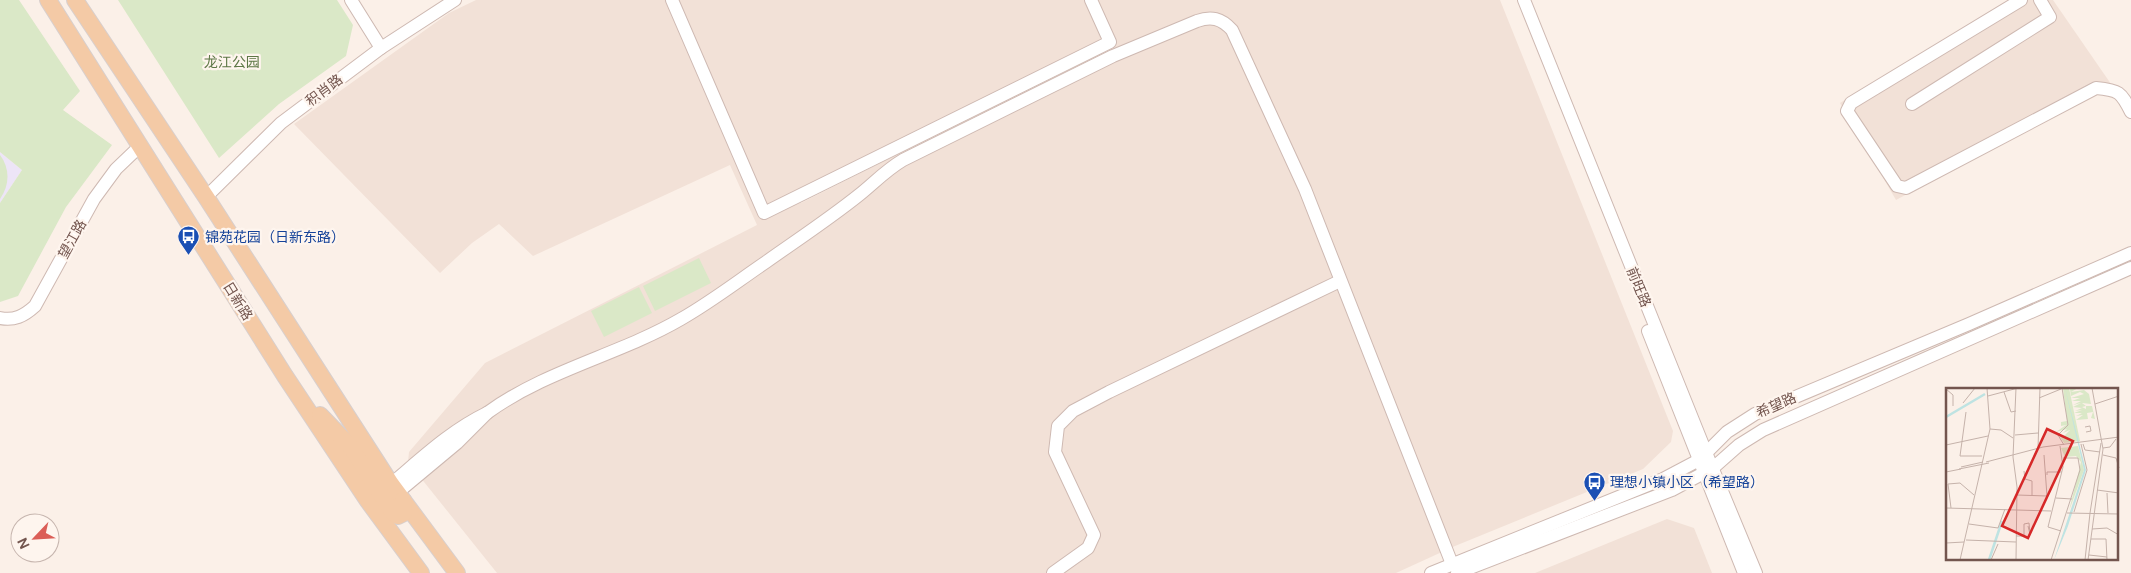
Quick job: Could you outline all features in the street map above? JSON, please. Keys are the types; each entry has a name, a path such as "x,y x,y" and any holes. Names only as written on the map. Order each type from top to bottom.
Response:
{"main road":[{"name":"日新路","path":"47,0 292,387 368,501 421,573"},
{"path":"76,0 397,492 457,573"},
{"path":"292,387 350,446 393,513 398,516 404,513 397,492"}],"street":[{"path":"351,0 381,48"},
{"name":"积肖路","path":"206,197 280,123 381,48 455,0"},
{"path":"672,0 764,213 1110,42 1091,0"},
{"name":"前旺路","path":"1516,0 1703,457"},
{"name":"前旺路","path":"1524,0 1703,457 1744,573"},
{"path":"2020,0 1848,107 1848,110 1897,186 1906,188 2096,88 2115,90 2124,97 2131,112"},
{"path":"1912,104 2050,17 2040,0"},
{"path":"397,492 457,443 487,413 508,397 560,372 650,335 682,319 790,245 859,195 888,169 903,160 1113,56 1207,17 1221,21 1232,30 1305,189 1455,568"},
{"name":"望江路","path":"0,318 15,319 26,314 35,306 94,199 116,169 140,146"},
{"name":"希望路","path":"1455,568 1663,479 1703,457 1727,432 1754,414 1970,324 2131,253"},
{"path":"2108,263 2114,276"},
{"name":"希望路","path":"1431,573 1455,568 1672,490 1708,471 1739,445 1763,430 2131,268"},
{"path":"1053,573 1088,548 1094,535 1055,452 1058,426 1073,412 1110,392 1340,281"},
{"name":"前旺路","path":"1708,471 1756,573"}],"shaded area":[{"path":"476,0 1500,0 1673,431 1671,442 1643,469 1455,546 1396,573 497,573 408,462 409,452 485,363 757,225 730,165 533,256 499,224 472,243 440,273 294,124 449,13","holes":["1059,73 801,203 913,144"]},
{"path":"2008,0 2053,0 2111,84 1896,200 1840,103"},
{"path":"0,152 22,170 0,203"},
{"path":"1667,519 1694,528 1712,573 1535,573"}],"green space":[{"path":"0,0 19,0 80,91 63,110 112,145 66,207 18,296 0,302 0,203 22,170 0,152"},
{"name":"龙江公园","path":"118,0 337,0 353,25 346,56 279,104 219,158"},
{"path":"0,155 6,165 8,177 6,188 0,199"},
{"path":"699,258 711,283 655,311 643,286"},
{"path":"639,287 652,313 604,337 591,311"}],"place":[{"name":"锦苑花园（日新东路）","path":"189,256"},
{"name":"理想小镇小区（希望路）","path":"1594,501"}]}
